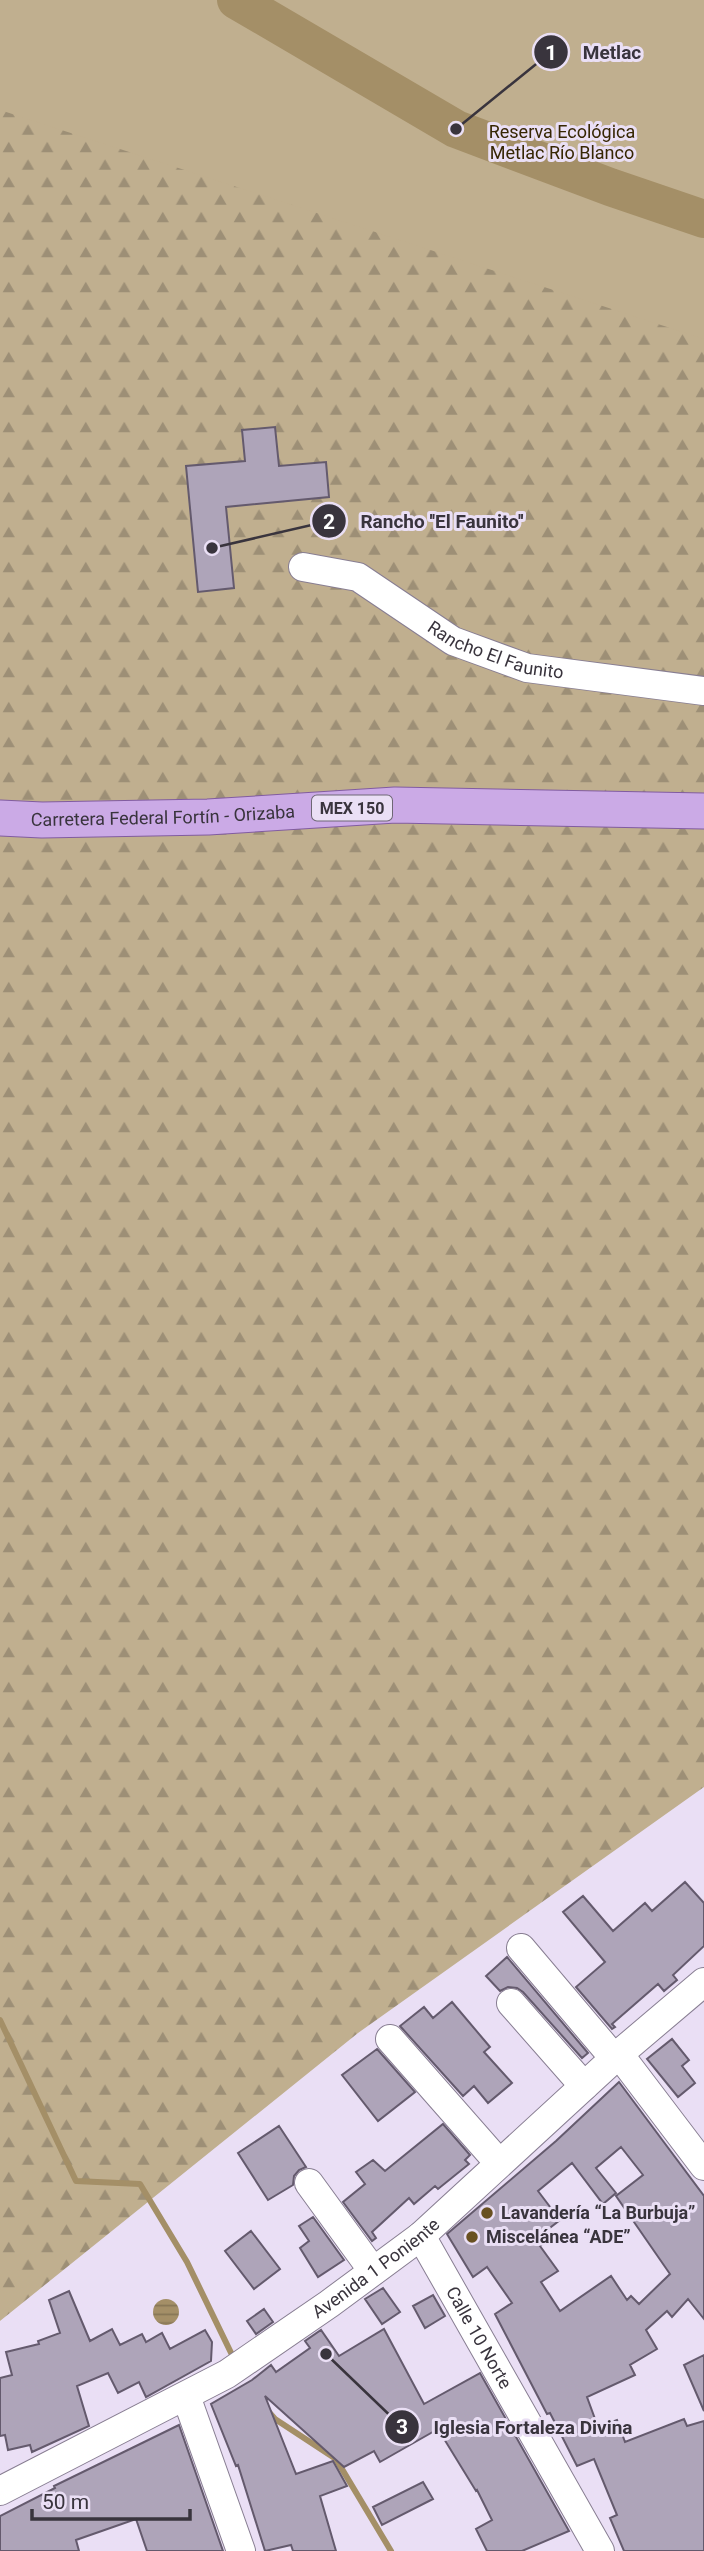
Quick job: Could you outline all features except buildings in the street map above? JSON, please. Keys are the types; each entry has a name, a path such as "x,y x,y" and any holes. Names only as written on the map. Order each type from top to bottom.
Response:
{"main road":[{"name":"Carretera Federal Fortín - Orizaba","path":"0,818 42,820 208,817 395,805 704,811"}],"street":[{"name":"Rancho El Faunito","path":"303,567 358,577 453,640 527,668 704,691"},
{"path":"521,1948 617,2056 704,2166"},
{"name":"Avenida 1 Poniente","path":"0,2491 239,2367 373,2271 421,2236 617,2056 704,1982"},
{"path":"512,2003 584,2086"},
{"path":"390,2039 499,2162"},
{"path":"309,2183 373,2271"},
{"name":"Calle 10 Norte","path":"421,2236 600,2551"},
{"path":"186,2396 241,2551"}],"green space":[{"path":"0,0 704,290 704,1787 358,2033 0,2321"},
{"name":"Reserva Ecológica Metlac Río Blanco","path":"0,0 704,0 704,339 0,110"}],"shaded area":[{"path":"166,2299 175,2303 179,2312 175,2321 166,2325 157,2321 153,2312 157,2303"}],"waterway":[{"path":"236,0 456,129 704,219"},
{"path":"0,2020 76,2181 140,2184 187,2262 235,2361"},
{"path":"268,2411 275,2419 336,2459 391,2551"}],"place":[{"name":"Metlac","path":"456,129"},
{"name":"Rancho ''El Faunito''","path":"212,548"},
{"name":"Lavandería “La Burbuja”","path":"487,2213"},
{"name":"Miscelánea “ADE”","path":"472,2237"},
{"name":"Iglesia Fortaleza Divina","path":"326,2354"}]}
